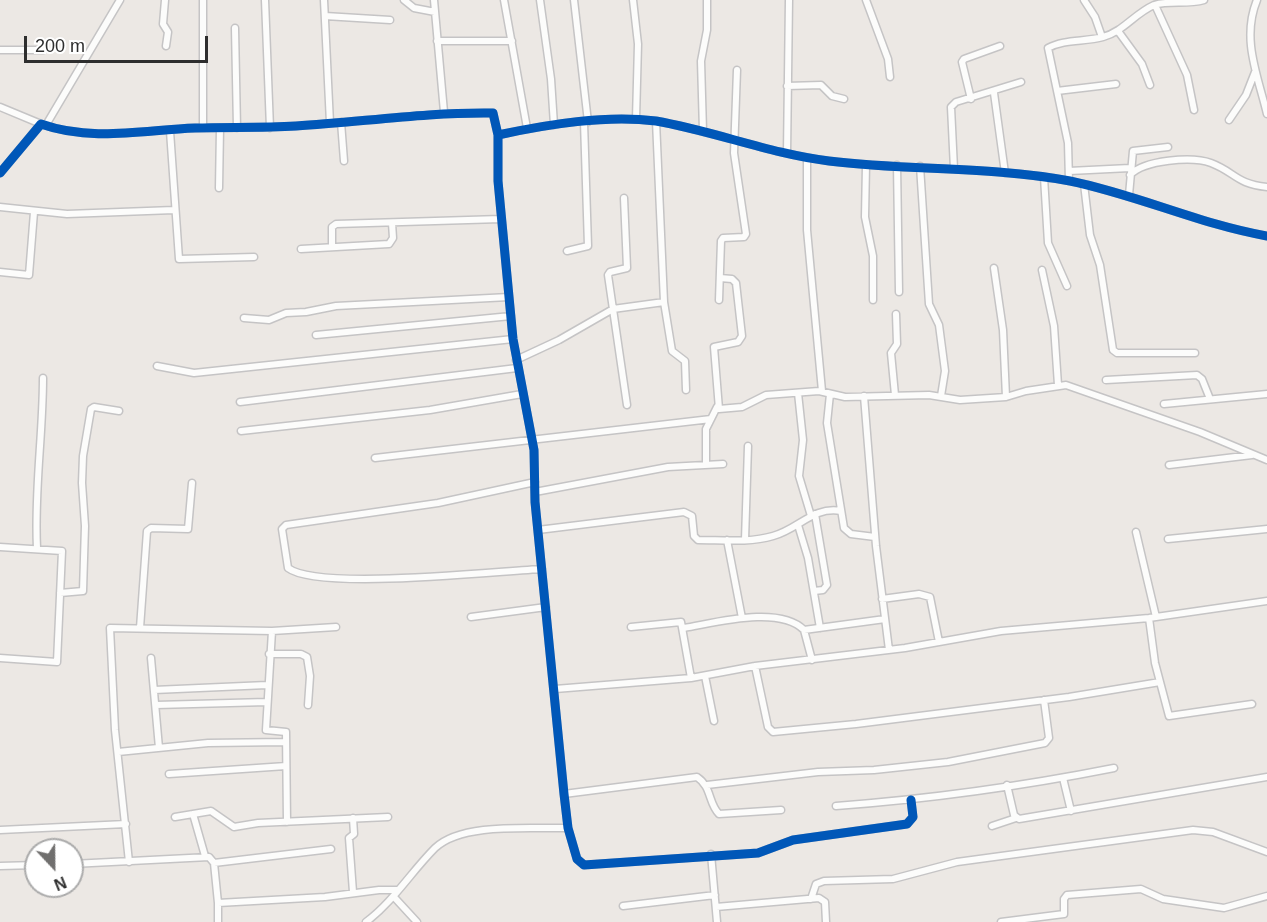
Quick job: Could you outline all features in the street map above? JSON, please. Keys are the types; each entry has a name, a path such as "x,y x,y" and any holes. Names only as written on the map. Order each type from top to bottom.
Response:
{"street":[{"path":"0,173 43,125 120,0"},
{"path":"165,0 163,24 168,32 166,46"},
{"path":"203,0 203,128"},
{"path":"265,0 270,128"},
{"path":"324,0 330,123"},
{"path":"404,0 414,8 435,12"},
{"path":"434,0 444,112"},
{"path":"504,0 527,129"},
{"path":"540,0 551,79 554,125"},
{"path":"567,251 585,249 588,244 586,122 574,0"},
{"path":"633,0 638,44 636,119"},
{"path":"703,130 701,61 707,30 707,0"},
{"path":"787,153 789,0"},
{"path":"866,0 888,59 890,77"},
{"path":"1084,0 1095,17 1102,37"},
{"path":"1069,181 1068,143 1048,48 1102,37 1118,31 1137,14 1164,2 1193,3 1204,0"},
{"path":"1257,0 1249,32 1267,114"},
{"path":"1155,5 1167,26 1190,82 1194,110"},
{"path":"325,16 390,20"},
{"path":"235,28 237,128"},
{"path":"1118,31 1142,64 1150,85"},
{"path":"436,41 512,41"},
{"path":"971,99 963,67 964,59 1000,46"},
{"path":"0,50 43,50"},
{"path":"719,300 722,239 746,236 737,184 733,138 737,70"},
{"path":"1229,120 1246,95 1256,71"},
{"path":"954,169 951,106 1021,82"},
{"path":"788,86 816,84 825,87 832,96 844,99"},
{"path":"1057,91 1116,84"},
{"path":"994,93 1005,173"},
{"path":"0,107 43,125 98,134 203,128 270,128 444,112 493,113 498,135 498,181 513,339 531,438 564,794 568,828 577,859 584,865 711,854 758,853 793,840 907,824 913,817 911,800"},
{"path":"498,135 586,122 636,119 656,121 703,130 807,158 866,165 920,166 1005,173 1069,181 1129,195 1226,229 1267,236"},
{"path":"656,121 664,302 672,351 685,361 686,390"},
{"path":"341,122 344,161"},
{"path":"219,128 219,188"},
{"path":"170,130 174,210 180,260 254,257"},
{"path":"1129,195 1133,151 1168,147"},
{"path":"807,158 807,230 822,391"},
{"path":"1069,171 1130,171 1143,165 1200,161 1218,166 1247,184 1267,187"},
{"path":"866,165 865,217 873,256 873,300"},
{"path":"897,165 899,292"},
{"path":"920,166 929,304 939,325 945,371 940,396"},
{"path":"1044,177 1048,243 1067,286"},
{"path":"1084,184 1090,235 1100,265 1113,350 1117,353 1195,353"},
{"path":"624,198 627,268 609,273 627,405"},
{"path":"0,207 34,212 91,214 174,210"},
{"path":"0,272 30,275 34,212"},
{"path":"332,247 332,227 336,224 501,219"},
{"path":"301,249 389,244 393,238 392,223"},
{"path":"994,268 1003,330 1006,397"},
{"path":"1042,270 1054,326 1058,385"},
{"path":"706,465 706,429 717,407 714,347 738,342 742,336 736,283 732,279 720,278"},
{"path":"244,318 269,320 286,313 336,306 509,297"},
{"path":"516,360 559,340 613,309 664,302"},
{"path":"895,395 891,353 897,344 896,314"},
{"path":"315,335 511,316"},
{"path":"157,366 194,373 513,339"},
{"path":"240,402 518,368"},
{"path":"1106,380 1197,375 1202,379 1210,399"},
{"path":"37,548 35,497 42,439 43,378"},
{"path":"717,407 742,407 766,395 822,391 830,394 864,396 940,396 960,400 1006,397 1058,385 1072,386 1200,432 1267,460"},
{"path":"798,393 803,440 800,476 813,515 827,585 823,590 814,591"},
{"path":"241,431 430,410 522,394"},
{"path":"830,394 827,423 841,511 847,532 875,537"},
{"path":"1164,404 1267,394"},
{"path":"864,396 875,537 889,650"},
{"path":"60,593 83,591 82,465 91,409 94,407 119,411"},
{"path":"375,458 492,446 531,438 711,419"},
{"path":"745,540 748,446"},
{"path":"1169,465 1252,454"},
{"path":"535,492 668,467 723,464"},
{"path":"535,482 438,503 286,525 282,529 288,568 323,576 371,580 542,569"},
{"path":"140,628 147,531 188,529 192,483"},
{"path":"538,530 684,512 692,516 696,539 745,540 770,537 798,525 824,509 841,511"},
{"path":"798,525 814,591 820,628"},
{"path":"1167,539 1267,529"},
{"path":"1136,532 1167,715 1171,717 1252,704"},
{"path":"727,540 742,618"},
{"path":"0,547 62,550 57,662 0,658"},
{"path":"882,598 919,594 930,597 939,642"},
{"path":"555,689 691,678 756,666 889,650 1001,631 1152,618 1267,601"},
{"path":"471,617 546,607"},
{"path":"684,628 760,616 772,620 786,619 804,630 885,620"},
{"path":"631,627 679,621 684,628 691,678"},
{"path":"129,862 118,752 109,630 111,627 272,631 336,627"},
{"path":"804,630 812,660"},
{"path":"272,631 267,685 267,730 285,731 287,822"},
{"path":"269,654 301,654 307,657 310,676 308,705"},
{"path":"151,658 159,748"},
{"path":"756,666 768,727 773,732 1044,700 1160,682"},
{"path":"705,676 714,721"},
{"path":"154,690 267,685"},
{"path":"564,794 693,777 707,785 818,772 874,770 948,762 1045,743 1049,738 1044,700"},
{"path":"156,705 267,702"},
{"path":"118,752 208,743 286,742"},
{"path":"169,774 286,765"},
{"path":"836,806 911,800 1063,778 1114,768"},
{"path":"992,826 1016,818 1071,811 1267,777"},
{"path":"1063,778 1071,811"},
{"path":"707,785 715,809 723,816 781,810"},
{"path":"1007,785 1016,818"},
{"path":"175,817 211,811 234,827 388,817"},
{"path":"193,814 205,856"},
{"path":"353,818 354,834 349,837 353,892"},
{"path":"0,830 126,824"},
{"path":"366,922 393,897 435,848 457,834 568,828"},
{"path":"811,899 816,884 824,881 893,879 957,862 1193,830 1214,832 1267,852"},
{"path":"214,863 331,849"},
{"path":"711,854 717,922"},
{"path":"84,864 205,856 212,859 218,903 218,922"},
{"path":"0,866 24,865"},
{"path":"1001,922 1062,915 1067,895 1130,889 1144,890 1163,899 1218,908 1267,896"},
{"path":"218,903 398,890"},
{"path":"623,906 715,895"},
{"path":"393,897 417,922"},
{"path":"716,907 824,899 826,922"}],"cycle path":[{"path":"0,173 41,124 79,132 118,134 195,128 296,126 419,116 493,113 498,135 498,181 513,339 534,450 535,502 564,794 568,828 577,859 584,865 758,853 793,840 907,824 913,817 911,800"},
{"path":"498,135 537,127 597,120 656,121 807,158 859,164 1010,173 1070,181 1242,231 1267,236"}]}
